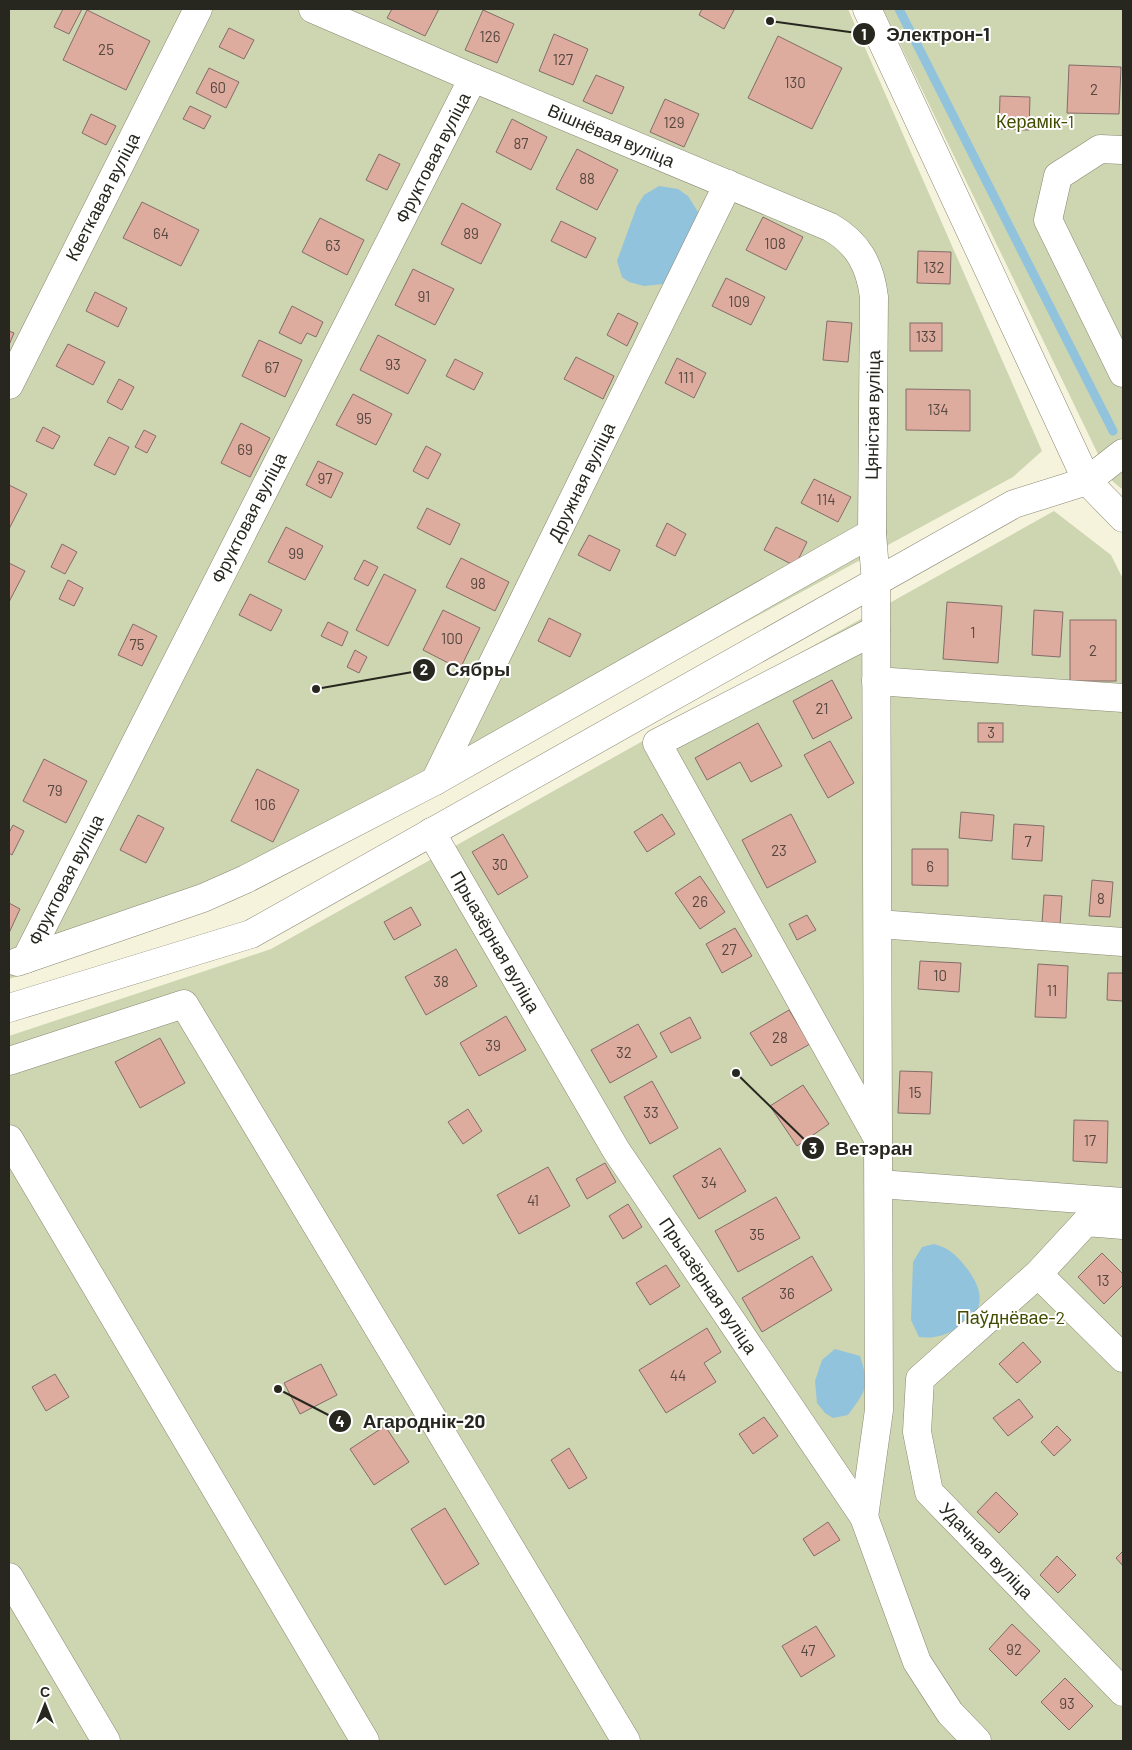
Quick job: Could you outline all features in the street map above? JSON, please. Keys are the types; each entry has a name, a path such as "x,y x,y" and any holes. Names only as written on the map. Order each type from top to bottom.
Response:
{"street":[{"name":"Кветкавая вуліца","path":"9,385 198,9"},
{"name":"Вішнёвая вуліца","path":"313,9 830,227 844,235 856,247 866,263 872,278 874,297"},
{"path":"867,9 1087,481 1123,518"},
{"name":"Фруктовая вуліца","path":"17,962 473,78"},
{"path":"1112,150 1058,176 1048,220 1123,373"},
{"name":"Дружная вуліца","path":"435,780 728,184"},
{"name":"Цяністая вуліца","path":"864,1517 878,1410 876,583 872,533 874,297"},
{"path":"9,1008 251,934 1014,504 1087,481 1123,453"},
{"path":"17,962 203,898 246,879 435,780 872,533"},
{"path":"876,630 657,743 878,1140"},
{"path":"876,681 1123,698"},
{"name":"Прыазёрная вуліца","path":"431,832 616,1150 864,1517 917,1662 950,1713 976,1741"},
{"path":"878,924 1123,942"},
{"path":"9,1061 184,1004 626,1741"},
{"path":"9,1139 365,1741"},
{"path":"878,1184 1123,1202"},
{"path":"1123,1226 1086,1222 1038,1274 1123,1358"},
{"name":"Удачная вуліца","path":"1038,1274 920,1379 917,1432 929,1492 1123,1692"},
{"path":"9,1577 106,1741"}],"green space":[{"path":"9,9 848,9 1042,451 1013,477 233,901 9,979"},
{"name":"Керамік-1","path":"883,9 1123,9 1123,490 1110,479"},
{"name":"Паўднёвае-2","path":"1054,511 1111,555 1123,579 1123,1741 9,1741 9,1036 271,949"}],"water":[{"path":"659,186 678,189 688,196 698,212 698,222 672,276 663,284 644,286 629,282 622,277 617,261 637,206 644,195"},
{"path":"934,1244 952,1252 965,1266 976,1284 980,1301 978,1309 973,1316 956,1329 929,1338 919,1337 911,1320 913,1262 922,1247"},
{"path":"835,1349 860,1356 866,1381 863,1393 848,1415 833,1418 825,1413 817,1403 815,1381 822,1360"}],"building":[{"path":"63,9 82,9 69,34 54,27"},
{"path":"392,9 439,9 425,36 387,18"},
{"path":"702,9 734,10 724,29 699,15"},
{"path":"87,10 150,41 126,90 63,60"},
{"path":"483,10 514,24 497,63 465,50"},
{"path":"229,28 254,40 244,59 219,47"},
{"path":"554,34 588,49 573,85 539,71"},
{"path":"778,36 842,68 812,129 748,98"},
{"path":"1069,65 1121,67 1119,114 1067,113"},
{"path":"209,68 239,82 226,108 196,93"},
{"path":"596,75 624,87 612,114 583,101"},
{"path":"1000,96 1030,97 1029,130 999,129"},
{"path":"665,99 699,114 684,147 650,132"},
{"path":"190,106 211,116 204,129 183,119"},
{"path":"91,114 116,126 106,145 82,133"},
{"path":"512,119 547,137 531,170 496,152"},
{"path":"577,149 618,170 597,210 556,189"},
{"path":"379,154 400,164 387,190 366,180"},
{"path":"142,202 199,230 181,266 123,238"},
{"path":"462,203 501,224 481,264 441,244"},
{"path":"763,217 803,237 786,270 746,250"},
{"path":"320,218 364,240 347,275 302,252"},
{"path":"561,221 596,238 586,258 551,241"},
{"path":"918,251 951,252 950,284 917,283"},
{"path":"413,269 454,289 435,325 395,305"},
{"path":"726,278 765,297 751,325 712,306"},
{"path":"95,292 127,308 118,327 86,311"},
{"path":"292,306 323,322 316,337 307,333 301,344 279,333"},
{"path":"618,313 638,323 627,346 607,335"},
{"path":"827,321 852,323 848,362 823,360"},
{"path":"910,323 942,323 942,351 910,351"},
{"path":"9,331 14,333 9,345"},
{"path":"378,335 426,360 408,394 360,370"},
{"path":"259,340 302,360 285,397 242,376"},
{"path":"68,344 105,362 93,385 56,366"},
{"path":"576,357 614,376 603,399 564,379"},
{"path":"677,358 706,373 694,398 665,383"},
{"path":"455,359 483,373 474,390 446,376"},
{"path":"119,379 134,387 122,410 107,402"},
{"path":"906,389 970,390 970,431 906,430"},
{"path":"353,394 392,414 376,445 336,425"},
{"path":"241,423 270,438 250,477 221,463"},
{"path":"43,427 60,436 53,449 36,441"},
{"path":"144,430 156,436 147,453 135,447"},
{"path":"109,437 129,447 115,475 94,465"},
{"path":"426,446 441,454 428,479 413,471"},
{"path":"318,461 343,473 331,498 306,485"},
{"path":"814,479 851,497 838,522 801,503"},
{"path":"9,485 27,494 9,529"},
{"path":"427,508 460,524 450,545 417,528"},
{"path":"667,523 686,534 675,556 656,546"},
{"path":"286,527 323,546 305,580 268,562"},
{"path":"776,527 807,542 795,566 764,550"},
{"path":"589,535 620,550 610,571 578,555"},
{"path":"62,544 77,552 65,574 51,567"},
{"path":"461,558 509,582 495,611 446,587"},
{"path":"364,560 378,567 368,586 354,579"},
{"path":"9,563 25,571 9,602"},
{"path":"384,574 416,590 388,646 356,630"},
{"path":"68,580 83,588 74,606 59,599"},
{"path":"250,594 282,610 271,631 239,615"},
{"path":"947,602 1002,606 998,663 943,659"},
{"path":"443,610 480,628 460,669 423,650"},
{"path":"1034,610 1063,612 1060,657 1032,655"},
{"path":"549,618 581,634 570,657 538,641"},
{"path":"1070,620 1116,620 1116,681 1070,681"},
{"path":"328,622 348,632 342,646 321,636"},
{"path":"133,624 157,636 142,666 118,655"},
{"path":"355,650 367,657 359,673 347,667"},
{"path":"832,680 852,718 813,739 793,701"},
{"path":"758,723 782,766 751,782 740,762 707,780 695,758"},
{"path":"978,723 1003,723 1003,742 978,742"},
{"path":"830,741 854,783 828,798 804,755"},
{"path":"44,759 87,781 66,823 23,801"},
{"path":"257,769 299,790 273,842 231,821"},
{"path":"961,812 994,815 992,841 959,838"},
{"path":"662,814 675,834 647,852 634,832"},
{"path":"791,814 816,862 767,888 742,840"},
{"path":"138,815 164,828 146,863 120,850"},
{"path":"1014,824 1044,826 1042,861 1012,859"},
{"path":"13,825 24,831 12,855 9,853 9,833"},
{"path":"503,834 528,877 498,895 472,852"},
{"path":"912,849 948,849 948,886 912,885"},
{"path":"700,876 725,912 700,929 675,893"},
{"path":"1092,880 1113,882 1110,917 1089,916"},
{"path":"1044,895 1062,896 1060,925 1042,923"},
{"path":"9,903 20,909 9,933"},
{"path":"411,907 421,925 394,940 384,922"},
{"path":"807,915 816,930 797,940 789,924"},
{"path":"735,928 752,956 722,973 706,944"},
{"path":"456,949 477,986 426,1015 405,977"},
{"path":"920,961 961,963 959,992 918,989"},
{"path":"1038,964 1068,966 1066,1018 1035,1017"},
{"path":"1108,973 1123,973 1123,1001 1107,1000"},
{"path":"789,1010 810,1044 771,1066 750,1033"},
{"path":"506,1016 526,1050 479,1076 460,1043"},
{"path":"690,1017 701,1038 671,1053 660,1033"},
{"path":"638,1024 657,1057 610,1083 591,1050"},
{"path":"160,1038 185,1083 140,1108 115,1062"},
{"path":"900,1071 932,1072 930,1114 898,1113"},
{"path":"652,1081 678,1128 650,1144 624,1097"},
{"path":"803,1085 829,1124 797,1146 770,1106"},
{"path":"468,1109 482,1131 463,1144 448,1122"},
{"path":"1074,1120 1108,1121 1107,1163 1073,1161"},
{"path":"720,1148 746,1191 699,1219 673,1176"},
{"path":"605,1163 616,1182 587,1199 576,1179"},
{"path":"548,1167 570,1206 519,1234 497,1195"},
{"path":"776,1197 800,1238 738,1272 715,1231"},
{"path":"628,1204 642,1227 623,1239 609,1216"},
{"path":"1102,1253 1123,1274 1123,1285 1104,1304 1078,1277"},
{"path":"812,1256 832,1290 762,1332 742,1298"},
{"path":"666,1265 680,1286 650,1305 636,1283"},
{"path":"707,1328 721,1352 704,1363 716,1382 666,1413 639,1370"},
{"path":"1023,1342 1041,1362 1017,1383 999,1364"},
{"path":"321,1364 337,1395 300,1414 284,1383"},
{"path":"55,1374 69,1397 46,1411 32,1387"},
{"path":"1019,1399 1033,1417 1008,1436 993,1418"},
{"path":"764,1417 778,1436 753,1454 739,1434"},
{"path":"385,1426 409,1462 374,1485 350,1449"},
{"path":"1057,1426 1071,1440 1054,1456 1041,1442"},
{"path":"569,1448 587,1478 569,1489 551,1460"},
{"path":"996,1492 1018,1514 999,1533 977,1512"},
{"path":"445,1508 479,1564 445,1585 411,1529"},
{"path":"828,1522 840,1540 814,1556 803,1539"},
{"path":"1123,1551 1123,1566 1116,1558"},
{"path":"1057,1556 1076,1575 1058,1593 1040,1575"},
{"path":"1012,1624 1040,1651 1016,1676 989,1649"},
{"path":"816,1626 835,1656 801,1677 782,1646"},
{"path":"1065,1678 1093,1706 1069,1730 1041,1702"}],"waterway":[{"path":"899,9 1113,431"}],"place":[{"name":"Электрон-1","path":"770,21"},
{"name":"Сябры","path":"316,689"},
{"name":"Ветэран","path":"736,1073"},
{"name":"Агароднік-20","path":"278,1389"}]}
